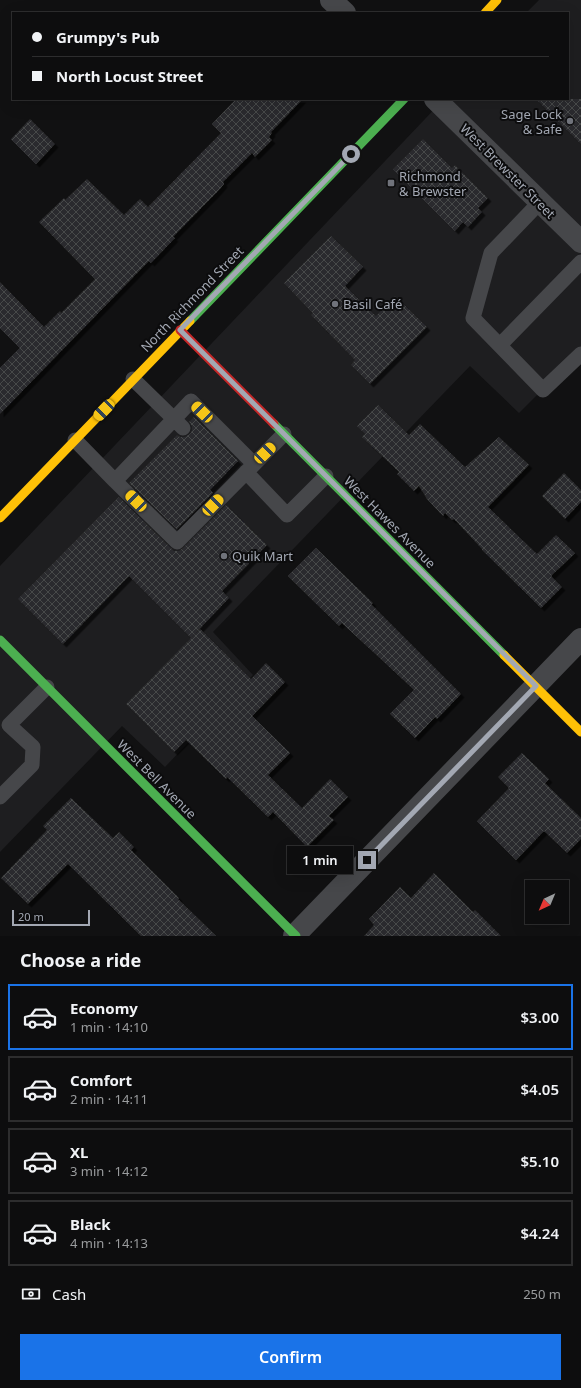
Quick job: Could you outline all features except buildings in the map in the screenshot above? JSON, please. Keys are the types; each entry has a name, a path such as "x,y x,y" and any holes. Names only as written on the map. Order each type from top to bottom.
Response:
{"street":[{"path":"332,0 344,12"},
{"path":"486,12 497,0"},
{"name":"North Richmond Street","path":"0,518 403,100"},
{"name":"West Brewster Street","path":"436,100 581,242"},
{"name":"West Hawes Avenue","path":"180,330 581,732"},
{"path":"295,936 581,639"},
{"name":"West Bell Avenue","path":"0,640 295,936"}],"lane":[{"path":"540,202 490,253 473,318 543,390 581,354"},
{"path":"500,345 581,262"},
{"path":"133,379 179,424"},
{"path":"116,481 133,471 179,424 191,402 241,472 287,515 326,476"},
{"path":"75,440 177,542 187,523 209,500 284,434"},
{"path":"0,797 32,765 33,747 9,725 47,687"}],"shaded area":[{"path":"539,0 581,0 581,351 519,413 470,366 213,632 253,675 165,767 122,726 0,852 0,566 443,100 569,100 569,12 527,12"}],"traffic: fast":[{"path":"190,321 403,100"},
{"path":"274,424 504,655"},
{"path":"0,640 296,936"}],"traffic: slow":[{"path":"486,12 497,0"},
{"path":"0,518 190,321"},
{"path":"504,655 581,732"}],"traffic: jam":[{"path":"180,330 274,424"}],"place":[{"name":"Sage Lock & Safe","path":"570,121"},
{"name":"Richmond & Brewster","path":"391,183"},
{"name":"Basil Café","path":"335,304"},
{"name":"Quik Mart","path":"224,556"}],"route":[{"path":"351,154 180,330 536,686 367,860"}]}
